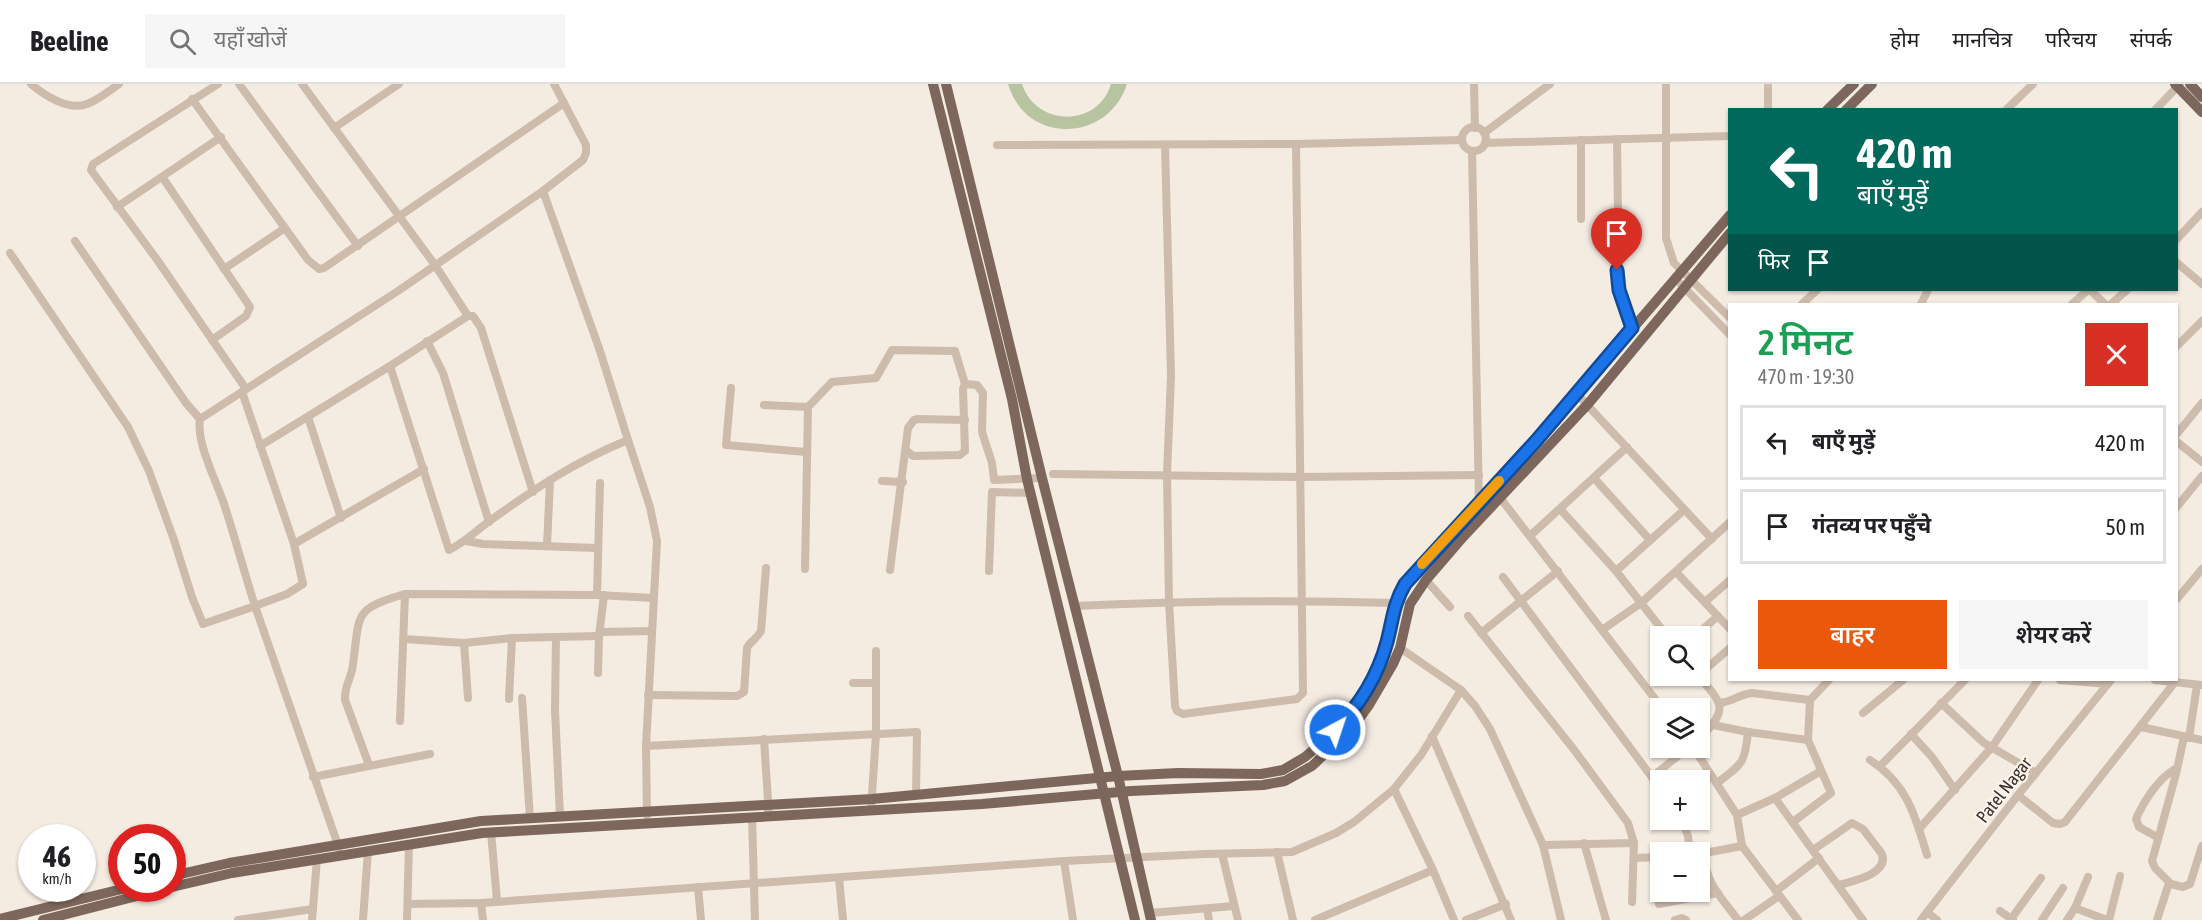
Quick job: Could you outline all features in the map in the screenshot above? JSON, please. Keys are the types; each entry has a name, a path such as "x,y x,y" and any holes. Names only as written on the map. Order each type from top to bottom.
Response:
{"main road":[{"path":"933,84 1012,399 1030,493 1135,920"},
{"path":"946,84 1047,476 1074,606 1118,776 1151,917"},
{"path":"1829,108 1854,84"},
{"path":"1848,108 1872,84"},
{"path":"2190,84 2202,97"},
{"path":"2177,85 2202,112"},
{"path":"186,884 232,873 317,859 339,850 368,851 491,832 647,817 769,810 1118,776 1178,773 1262,774 1309,761 1360,699 1383,655 1395,603 1405,584 1493,489 1728,217"},
{"path":"186,873 229,863 339,850 481,821 560,816 752,817 769,810 872,810 1104,793 1263,785 1285,781 1353,727 1369,705 1400,648 1410,604 1426,580 1463,537 1588,404 1728,235"},
{"path":"1389,629 1403,632"},
{"path":"1004,788 1004,802"},
{"path":"0,919 108,892"},
{"path":"43,920 73,916 120,902"}],"street":[{"path":"31,84 39,91 73,106 85,105 119,84"},
{"path":"10,253 128,427 149,471 203,624 287,594 303,584 294,544 260,446 244,390 212,340 93,175 90,167 218,84"},
{"path":"239,84 357,246"},
{"path":"302,84 435,265 468,316"},
{"path":"334,128 399,84"},
{"path":"200,419 435,265 543,191 583,160 586,145 554,84"},
{"path":"1474,84 1475,128"},
{"path":"1484,133 1550,84"},
{"path":"1666,84 1666,238 1685,287 1728,333"},
{"path":"1768,84 1768,108"},
{"path":"2008,108 2033,84"},
{"path":"2157,108 2177,85"},
{"path":"192,99 308,260 319,269 324,268 400,218 564,103"},
{"path":"1475,128 1484,133"},
{"path":"1462,140 1465,132 1475,128"},
{"path":"1462,140 1472,151 1480,149 1485,143 1484,133"},
{"path":"1485,143 1728,136"},
{"path":"117,207 221,137"},
{"path":"1617,139 1617,270 1619,290 1632,328"},
{"path":"996,145 1296,144 1462,140"},
{"path":"1581,140 1581,219"},
{"path":"1165,145 1171,376 1167,474 1169,602 1174,706 1183,714 1297,699 1302,697 1304,689 1296,144"},
{"path":"1472,151 1479,504"},
{"path":"163,178 250,307 246,316 212,340"},
{"path":"543,191 599,348 650,507 657,541 646,746 647,817"},
{"path":"2178,238 2202,212"},
{"path":"224,269 285,228"},
{"path":"75,241 186,403 200,419 202,444 339,850"},
{"path":"2178,264 2202,284"},
{"path":"1680,274 1692,278 1728,316"},
{"path":"1803,303 1816,291"},
{"path":"2073,303 2088,291"},
{"path":"2090,291 2104,303"},
{"path":"2112,303 2126,291"},
{"path":"260,446 468,316 473,316 481,328 533,492"},
{"path":"2178,345 2202,321"},
{"path":"428,341 443,373 489,522"},
{"path":"805,569 808,407 832,382 876,378 892,350 955,351 964,384 964,451 960,455 913,456 907,451"},
{"path":"390,366 449,550 466,542 489,522 550,480 594,453 628,440"},
{"path":"964,384 977,385 983,393 982,432 992,464 994,480 989,572"},
{"path":"731,388 726,445 806,452"},
{"path":"1576,393 1712,539"},
{"path":"2178,433 2202,403"},
{"path":"764,405 808,407"},
{"path":"308,417 340,518"},
{"path":"890,570 907,451 908,428 914,420 965,420"},
{"path":"2178,443 2202,462"},
{"path":"1531,535 1561,510 1627,447"},
{"path":"294,544 424,469"},
{"path":"994,480 1047,476 1167,474 1301,477 1479,475"},
{"path":"2178,506 2202,476"},
{"path":"1594,478 1650,540"},
{"path":"547,546 550,480"},
{"path":"882,481 903,482"},
{"path":"598,673 600,595 597,548 600,483"},
{"path":"1493,489 1531,535 1654,698"},
{"path":"992,492 1030,493"},
{"path":"1561,510 1616,571 1658,626"},
{"path":"1616,571 1684,510"},
{"path":"1602,630 1641,603 1728,524"},
{"path":"466,542 597,548"},
{"path":"648,695 737,696 744,692 748,644 758,637 761,631 766,568"},
{"path":"2178,598 2201,570"},
{"path":"1481,633 1558,571"},
{"path":"1676,572 1728,627"},
{"path":"1503,577 1650,772"},
{"path":"1426,580 1450,607"},
{"path":"1705,603 1728,582"},
{"path":"369,765 345,700 345,690 353,665 358,621 371,606 405,594 600,595 653,598"},
{"path":"400,721 405,594"},
{"path":"1074,606 1169,602 1395,603"},
{"path":"1468,616 1575,751 1628,823 1634,843 1632,902"},
{"path":"1706,626 1718,616"},
{"path":"404,639 464,643 512,638 652,631"},
{"path":"556,637 555,710 560,816"},
{"path":"509,699 512,638"},
{"path":"464,643 468,698"},
{"path":"1400,648 1461,690 1490,729 1543,845 1561,920"},
{"path":"1710,665 1728,650"},
{"path":"872,810 876,734 876,651"},
{"path":"1793,822 1831,793 1808,740 1810,700 1828,681"},
{"path":"1863,713 1902,681"},
{"path":"1880,766 1964,681"},
{"path":"1919,829 1992,747 2037,681"},
{"path":"2084,681 2109,682"},
{"path":"2165,681 2199,685 2157,837 2153,865 2171,884 2183,887 2190,884 2202,846"},
{"name":"Patel Nagar","path":"1921,920 2109,682"},
{"path":"2018,795 2053,822 2060,824 2064,822 2142,727 2175,682"},
{"path":"853,683 876,683"},
{"path":"1707,686 1719,704 1720,714 1710,728"},
{"path":"408,904 481,903 1064,861 1292,852 1354,822 1394,789 1421,755 1461,690"},
{"path":"1719,704 1752,693 1810,700"},
{"path":"522,698 530,818"},
{"path":"1941,703 1984,743 2036,773"},
{"path":"1713,725 1808,740"},
{"path":"2142,727 2202,740"},
{"path":"646,746 917,732 916,795"},
{"path":"1717,783 1735,770 1745,759 1748,732"},
{"path":"1911,734 1932,757 1955,790"},
{"path":"1432,736 1511,920"},
{"path":"764,739 769,810"},
{"path":"313,777 430,754"},
{"path":"1661,770 1677,758"},
{"path":"1699,758 1737,815 1742,846 1798,920"},
{"path":"1870,760 1880,766 1900,786 1919,829 1927,855"},
{"path":"2157,837 2139,827 2136,819 2157,786 2170,771 2177,768"},
{"path":"1737,815 1775,798 1821,771"},
{"path":"1394,789 1454,920"},
{"path":"1775,798 1863,920"},
{"path":"752,817 755,920"},
{"path":"1813,850 1852,823 1863,829 1882,854 1882,864 1877,870 1865,878 1839,885"},
{"path":"491,832 497,901"},
{"path":"1584,843 1606,920"},
{"path":"1543,845 1634,843"},
{"path":"407,920 409,844"},
{"path":"1710,852 1742,846"},
{"path":"363,920 368,851"},
{"path":"1277,852 1293,920"},
{"path":"1222,854 1238,920"},
{"path":"1634,858 1650,857"},
{"path":"1744,920 1819,858"},
{"path":"312,920 317,859"},
{"path":"1064,861 1073,920"},
{"path":"1315,920 1433,870"},
{"path":"2075,908 2108,920 2120,876"},
{"path":"2067,920 2075,908 2088,877"},
{"path":"839,878 843,920"},
{"path":"2000,910 2012,919 2041,878"},
{"path":"1710,881 1738,920"},
{"path":"2157,920 2167,888 2171,884"},
{"path":"698,887 700,920"},
{"path":"2042,920 2063,888"},
{"path":"1659,904 1718,893"},
{"path":"481,903 483,920"},
{"path":"1466,920 1506,904"},
{"path":"1151,917 1234,906"},
{"path":"238,920 313,909"},
{"path":"1207,909 1209,920"},
{"path":"1927,912 1937,920"},
{"path":"1675,920 1682,918 1686,920"}],"green space":[{"path":"1008,84 1022,84 1029,98 1040,108 1067,117 1081,115 1094,109 1104,98 1111,84 1127,84 1117,103 1103,117 1086,126 1067,129 1049,126 1032,118 1018,104"}],"slow traffic":[{"path":"1422,564 1499,481"}],"route":[{"path":"1335,730 1360,699 1373,676 1387,642 1395,603 1405,584 1536,441 1632,328 1623,306 1617,270"}]}
